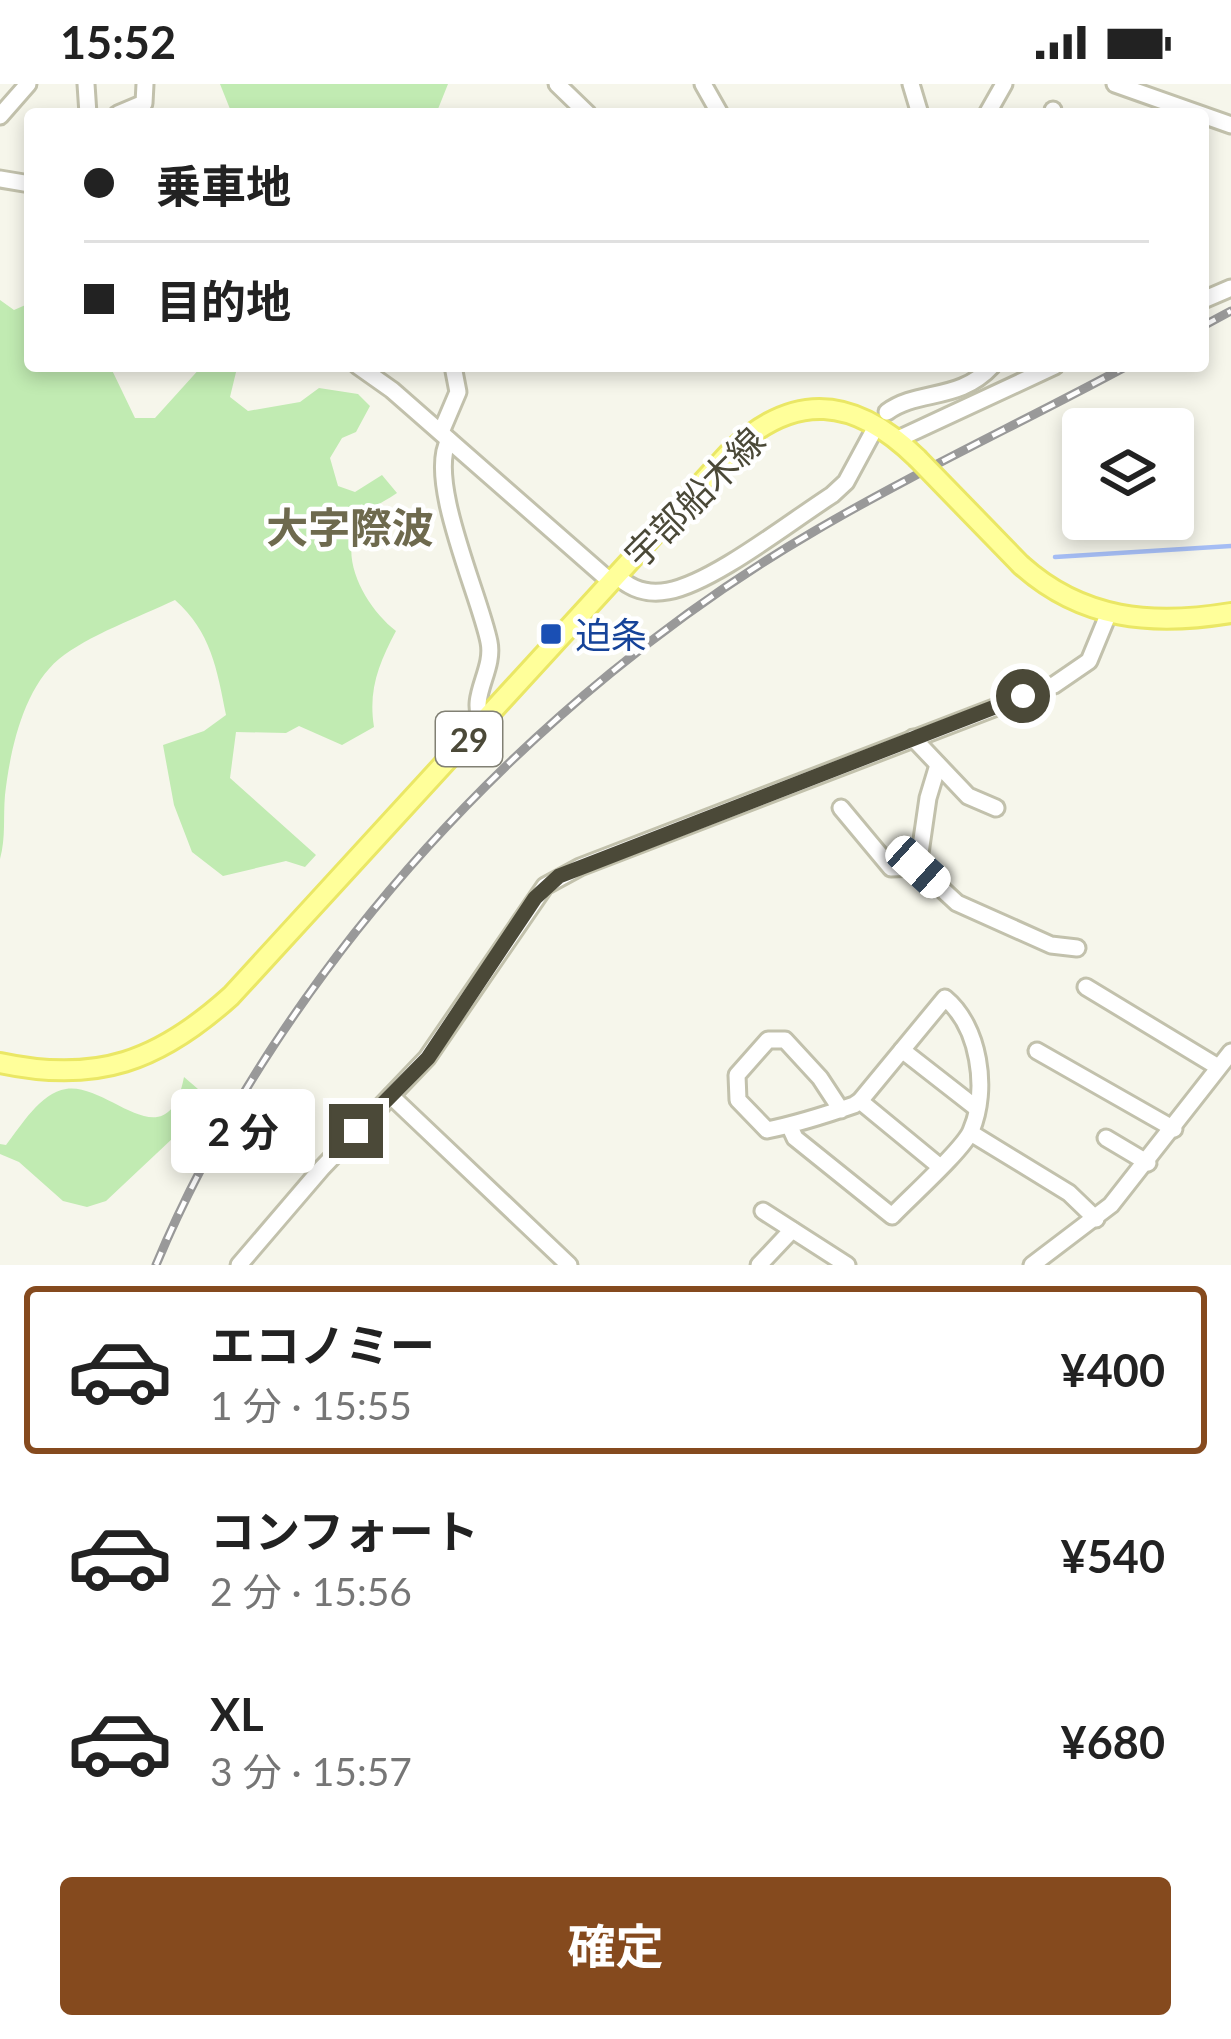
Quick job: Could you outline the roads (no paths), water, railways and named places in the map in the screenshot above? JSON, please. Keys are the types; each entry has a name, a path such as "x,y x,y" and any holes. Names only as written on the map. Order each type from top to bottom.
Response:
{"main road":[{"name":"宇部船木線","path":"0,1063 56,1070 106,1068 174,1042 231,996 729,453 772,420 801,410 858,414 898,439 1021,565 1070,601 1108,615 1161,619 1231,613"}],"street":[{"path":"0,116 28,84"},
{"path":"132,108 144,103 145,84"},
{"path":"556,84 582,108"},
{"path":"1115,84 1183,108"},
{"path":"365,372 614,578 628,586 666,592 700,578 832,495 846,482 873,431"},
{"path":"454,372 458,392 444,456 451,512 489,642 486,678 477,699 476,713 483,723"},
{"path":"886,412 941,397 987,372"},
{"path":"898,439 1039,372"},
{"path":"239,1265 438,1044 535,898 559,876 1072,676 1099,647 1108,615"},
{"path":"913,738 968,796 996,808"},
{"path":"918,867 938,765"},
{"path":"842,808 891,868 918,867 957,903 1051,945 1077,948"},
{"path":"1086,987 1218,1067"},
{"path":"789,1126 796,1138 892,1216 971,1133 975,1039 961,1011 945,998 860,1101 841,1110 789,1126 767,1130 738,1100 737,1076 768,1040 784,1040 820,1078 841,1110"},
{"path":"902,1050 975,1107"},
{"path":"1036,1051 1174,1130"},
{"path":"1032,1265 1096,1219 1148,1163 1231,1052"},
{"path":"391,1096 569,1265"},
{"path":"860,1101 939,1166"},
{"path":"971,1133 1069,1193 1096,1219"},
{"path":"1106,1138 1148,1163"},
{"path":"763,1211 847,1265"},
{"path":"760,1265 792,1230"}],"waterway":[{"path":"1055,557 1231,546"}],"railway":[{"path":"1209,323 1231,311"},
{"path":"156,1265 209,1155 272,1048 346,945 427,848 516,757 611,673 710,598 890,489 1115,372"}],"place":[{"name":"迫条","path":"551,634"}],"district":[{"name":"大字際波","path":"350,527"}]}
